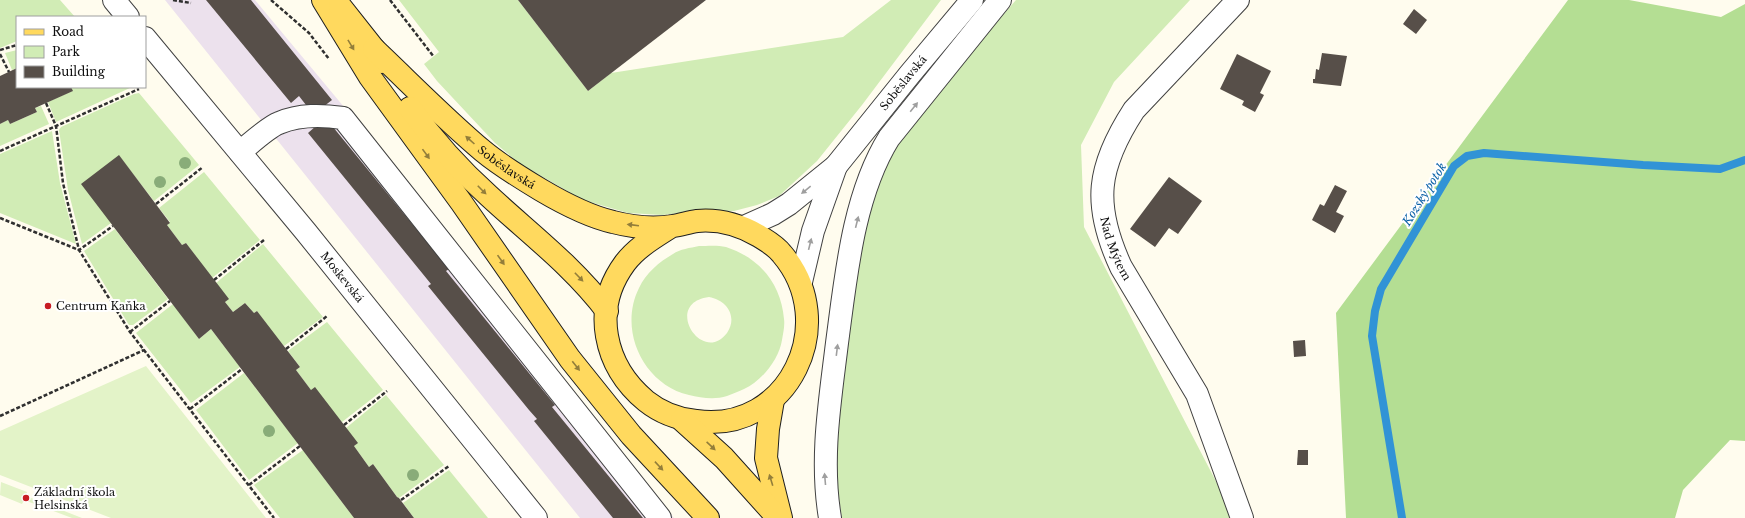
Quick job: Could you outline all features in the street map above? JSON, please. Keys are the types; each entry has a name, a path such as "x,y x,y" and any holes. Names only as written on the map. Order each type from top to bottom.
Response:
{"main road":[{"path":"323,0 370,77 465,208 570,359 631,435 708,518"},
{"name":"Soběslavská","path":"336,0 374,49 404,99 420,121 454,162 489,196 566,264 590,288 607,311"},
{"name":"Soběslavská","path":"374,49 484,152 544,192 568,205 594,216 635,226 672,226 697,221 723,222 744,227 770,243 780,252 801,282 806,302 807,335 800,364 793,375 773,400 744,416 716,423 682,420 661,412 645,400 624,378 615,364 609,349 606,335 607,311 610,294 624,264 635,252 651,239 672,226"},
{"path":"773,400 767,436 766,458 781,518"},
{"path":"682,420 724,458 778,518"}],"street":[{"path":"114,0 127,16"},
{"name":"Soběslavská","path":"744,227 773,214 789,204 836,166 972,0"},
{"path":"830,518 825,472 829,410 852,243 871,173 880,152 889,138 1000,0"},
{"name":"Nad Mýtem","path":"1238,0 1134,110 1121,130 1110,153 1101,193 1103,216 1112,249 1121,267 1197,394 1242,518"},
{"name":"Moskevská","path":"146,39 240,152 536,518"},
{"path":"240,152 278,123 302,117 324,115 343,118 660,518"},
{"name":"Soběslavská","path":"801,282 813,231 836,166"}],"path":[{"path":"173,0 191,3"},
{"path":"270,0 309,33 333,64"},
{"path":"390,0 434,56"},
{"path":"0,50 16,45"},
{"path":"0,54 9,72"},
{"path":"0,151 139,89"},
{"path":"46,103 56,126 63,183 79,250 130,332 274,518"},
{"path":"156,204 204,167"},
{"path":"0,218 79,250"},
{"path":"79,250 113,226"},
{"path":"214,280 264,240"},
{"path":"130,332 170,301"},
{"path":"286,349 327,316"},
{"path":"0,416 144,350"},
{"path":"190,409 242,369"},
{"path":"344,425 388,391"},
{"path":"249,485 300,446"},
{"path":"401,500 449,466"}],"shaded area":[{"path":"165,0 255,0 359,125 674,518 580,518"}],"green space":[{"path":"0,0 60,0 74,16 16,16 16,41 0,48"},
{"path":"399,0 518,0 588,91 611,73 843,37 891,0 941,0 862,105 817,161 779,196 757,205 734,211 698,211 662,215 628,213 583,200 520,164 495,143 437,81 424,64 439,52"},
{"path":"1016,0 1190,0 1114,82 1081,145 1084,227 1235,518 842,518 835,474 837,438 858,257 877,189 893,151 905,133 946,81"},
{"path":"1568,0 1629,0 1721,17 1745,4 1745,441 1730,440 1683,490 1675,518 1346,518 1336,313"},
{"path":"16,50 16,68 12,70 5,53"},
{"path":"71,88 130,88 56,122 48,102 72,91"},
{"path":"139,93 199,165 154,201 119,156 111,223 82,244 68,190 59,130 61,127"},
{"path":"41,106 49,124 0,146 0,124 8,120 10,124 37,112 35,108"},
{"path":"52,131 60,183 76,244 0,213 0,154"},
{"path":"204,172 260,240 212,278 186,243 182,245 167,225 170,222 159,208"},
{"path":"115,229 168,299 133,325 129,325 84,251"},
{"path":"263,244 323,317 284,346 257,311 254,313 245,303 233,312 225,302 228,299 216,283"},
{"path":"699,246 726,247 749,258 759,265 773,284 782,306 784,322 783,333 777,355 769,369 751,385 722,397 708,398 689,395 673,389 659,380 647,367 639,353 633,337 631,321 633,304 645,277 653,268 668,257 679,251","holes":["709,297 726,305 729,310 731,315 730,327 727,333 717,341 707,342 698,338 691,330 687,320 688,310 695,302"]},
{"path":"173,304 199,339 211,329 240,367 191,403 136,333"},
{"path":"327,322 383,390 342,422 311,390 296,370 300,367 288,351"},
{"path":"146,366 266,518 111,518 0,475 0,431"},
{"path":"244,373 298,443 249,480 196,410"},
{"path":"386,395 444,465 399,498 373,464 369,467 354,446 357,443 346,428"},
{"path":"303,450 354,518 280,518 254,485"},
{"path":"449,470 488,518 414,518 403,503"},
{"path":"1,482 27,492 26,496 82,518 72,518 24,500 22,504 0,495"}],"building":[{"path":"206,0 251,0 332,100 323,107 306,105 299,96 291,103"},
{"path":"518,0 706,0 588,91"},
{"path":"1414,9 1427,20 1416,34 1403,24"},
{"path":"1322,53 1347,56 1341,86 1313,83 1316,69 1319,70"},
{"path":"1237,54 1271,71 1260,93 1264,95 1255,112 1242,105 1244,101 1220,89"},
{"path":"16,68 16,88 72,88 73,91 35,108 37,112 10,124 8,120 0,124 0,76"},
{"path":"316,126 333,127 449,269 446,271 555,405 552,407 643,518 613,518 534,421 537,419 428,286 431,284 308,133"},
{"path":"119,155 170,223 167,225 182,245 186,243 229,299 225,302 233,312 245,303 254,313 257,311 300,367 296,370 311,390 315,387 358,443 354,446 369,467 373,464 414,518 354,518 211,329 199,339 81,184"},
{"path":"1169,177 1202,201 1178,234 1169,228 1155,247 1130,229"},
{"path":"1335,185 1347,191 1336,212 1344,216 1335,233 1312,220 1320,204 1324,206"},
{"path":"1305,340 1306,356 1294,357 1293,341"},
{"path":"1298,450 1308,450 1308,465 1297,465"}],"waterway":[{"name":"Kozský potok","path":"1402,518 1372,336 1375,311 1381,289 1454,166 1467,156 1484,153 1643,165 1720,169 1745,160"}],"place":[{"name":"Centrum Kaňka","path":"48,306"},
{"name":"Základní škola Helsinská","path":"26,498"}]}
